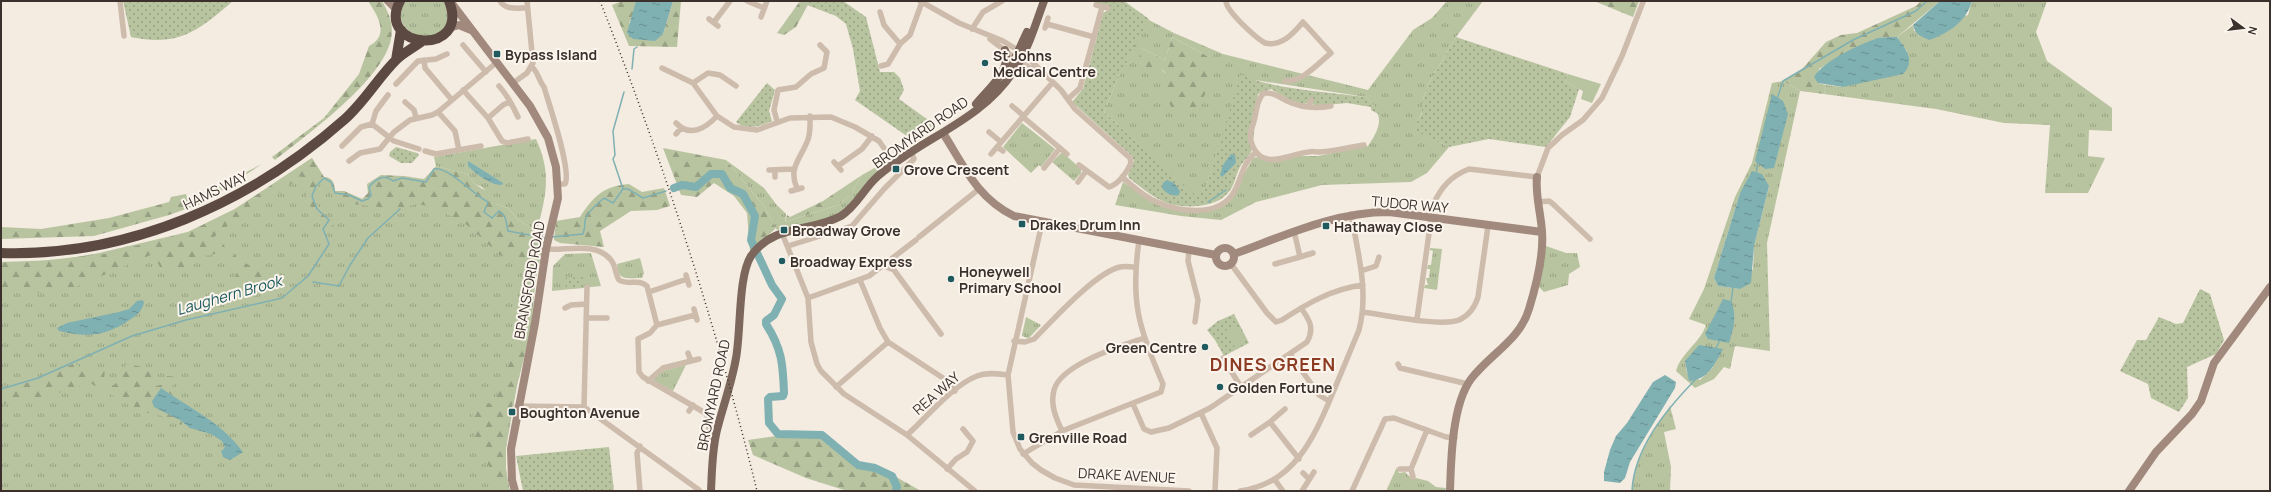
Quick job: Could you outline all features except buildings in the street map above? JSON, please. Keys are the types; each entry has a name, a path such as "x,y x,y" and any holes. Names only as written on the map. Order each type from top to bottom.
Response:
{"highway":[{"path":"449,28 452,14 450,1"},
{"path":"396,60 401,30 398,6"},
{"name":"HAMS WAY","path":"1,253 48,253 115,241 183,221 217,206 264,180 306,152 357,107 396,60 421,42 438,38 449,28"},
{"path":"401,30 410,38 421,42"}],"main road":[{"name":"BROMYARD ROAD","path":"704,490 712,438 736,358 745,272 752,254 761,246 782,233 841,216 858,201 878,176 963,120 998,90 1019,56 1043,1"},
{"path":"963,120 1005,68 1008,58 1005,50"}],"street":[{"path":"120,1 124,36"},
{"path":"388,1 398,6"},
{"name":"BRANSFORD ROAD","path":"450,1 530,106 548,138 554,153 558,184 556,210 550,230 535,323 517,406 510,462 515,491"},
{"path":"500,1 503,6 508,8 526,8"},
{"path":"527,1 526,8 532,67 535,70 538,81 544,87 564,158 567,180 565,184 558,184"},
{"path":"714,22 730,1"},
{"path":"747,1 764,8"},
{"path":"761,16 767,1"},
{"path":"882,66 888,64 900,44 910,35 921,1 984,34 1019,56 1048,78 1068,99 1075,109 1130,158 1128,169 1122,177 1114,185 1108,187 1079,165"},
{"path":"972,29 983,12 1002,1"},
{"path":"1226,1 1226,6 1231,12 1265,43 1276,44 1284,41 1303,22 1331,53 1306,75 1294,82 1284,81"},
{"path":"1450,491 1459,409 1468,384 1479,370 1508,344 1519,329 1529,311 1542,250 1542,232 1538,202 1537,177 1548,148 1562,135 1584,120 1602,98 1622,56 1643,2"},
{"path":"1068,99 1080,88 1102,7"},
{"path":"880,12 884,25 900,44"},
{"path":"1047,23 1094,37"},
{"path":"449,28 459,25 472,30"},
{"path":"984,34 1005,50 1019,56 1048,78"},
{"path":"463,45 486,72"},
{"path":"777,121 774,110 778,90 796,87 803,83 811,74 824,68 827,52 820,45"},
{"path":"396,84 412,66 424,60 431,60 447,54"},
{"path":"424,60 425,68 452,100"},
{"path":"349,161 360,153 380,149 403,125 416,117 432,115 438,112 497,62"},
{"path":"513,83 532,67"},
{"path":"662,68 693,83 717,116 734,127 745,130 764,129 777,121 810,116 839,120 872,136 884,147 895,164"},
{"path":"693,83 708,73 720,75 736,86"},
{"path":"991,154 1052,82"},
{"path":"499,86 509,102 514,105 518,118"},
{"path":"463,90 488,118 502,141 507,143 528,139"},
{"path":"1331,106 1318,109 1297,105 1275,94 1264,93 1260,96 1257,115 1251,131 1252,144 1255,153 1261,157 1274,159 1309,152 1364,145"},
{"path":"372,124 376,111 388,95"},
{"path":"1309,107 1311,100"},
{"path":"405,102 414,110 416,117"},
{"path":"488,118 503,105 509,102"},
{"path":"1012,106 1068,154"},
{"path":"438,112 454,131 459,150"},
{"path":"676,123 681,128 699,130 704,128 717,116"},
{"path":"791,191 800,188 794,181 793,169 808,141 810,116"},
{"path":"372,124 394,141 436,154 481,146"},
{"path":"342,146 361,127 372,124"},
{"path":"676,134 681,128"},
{"path":"989,132 1003,151"},
{"name":"TUDOR WAY","path":"943,133 978,189 996,206 1014,216 1042,223 1216,255"},
{"path":"837,166 862,149 872,136"},
{"path":"1044,168 1060,148"},
{"path":"788,246 852,226 884,189 914,159 912,153"},
{"path":"1122,177 1156,202 1168,206 1193,210 1214,208 1231,197 1245,163 1255,153"},
{"path":"776,177 772,170 793,169"},
{"path":"1417,319 1433,205 1441,188 1459,173 1476,169 1537,177"},
{"path":"1078,182 1086,171"},
{"path":"808,298 860,280 884,266 978,189"},
{"path":"1538,202 1549,201 1590,239"},
{"name":"TUDOR WAY","path":"1231,264 1222,266 1216,260 1216,255 1222,248 1227,248 1234,254 1324,220 1351,214 1390,212 1542,232"},
{"path":"1240,491 1250,490 1275,480 1299,459 1309,445 1330,401 1359,330 1363,312 1363,285 1351,214"},
{"name":"DRAKE AVENUE","path":"1042,223 1014,341 1008,375 1013,432 1023,454 1041,470 1055,478 1074,485 1189,491"},
{"path":"1363,312 1446,322 1455,321 1465,317 1475,307 1478,297 1488,226"},
{"path":"1294,231 1300,257"},
{"path":"782,233 808,298 813,354 821,371 836,387 907,435 975,491"},
{"path":"1023,454 1062,431 1159,393 1163,386 1144,338 1135,301 1135,267 1139,241"},
{"path":"547,246 572,247 600,252 606,255 613,263 619,280 626,283 640,281 647,286 657,325"},
{"path":"1189,250 1188,261 1198,300 1195,322"},
{"path":"1275,264 1313,253"},
{"path":"1234,254 1231,264 1272,320 1279,322 1301,308 1335,290 1363,285"},
{"path":"1361,271 1376,266 1379,257"},
{"path":"884,266 894,270 941,334"},
{"path":"1014,341 1025,342 1034,339 1084,290 1113,269 1120,266 1135,267"},
{"path":"649,292 687,280"},
{"path":"860,280 880,328 888,342 943,378 955,391"},
{"path":"584,407 587,287"},
{"path":"2129,491 2156,452 2192,414 2201,401 2214,363 2243,326 2270,287"},
{"path":"565,308 571,305 586,304"},
{"path":"1133,404 1144,429 1151,432 1169,428 1202,413 1307,342 1310,336 1311,323 1301,308"},
{"path":"695,314 657,325 650,333 640,337 636,344 639,372 648,380 706,414 712,438"},
{"path":"586,318 607,318"},
{"path":"1062,431 1052,405 1054,389 1062,376 1106,352 1144,338"},
{"path":"836,387 888,342"},
{"path":"688,353 691,361"},
{"path":"1290,354 1319,395 1330,401"},
{"path":"1222,358 1241,387"},
{"path":"648,380 663,368 699,359"},
{"path":"1398,364 1400,368 1418,374 1460,380 1468,384"},
{"name":"REA WAY","path":"907,435 955,391 976,376 993,374 1008,375"},
{"path":"689,412 693,405"},
{"path":"517,406 584,407 704,490"},
{"path":"1251,435 1270,422 1285,409"},
{"path":"1202,413 1217,448 1215,491"},
{"path":"1352,491 1385,419 1394,418 1446,437 1455,438"},
{"path":"1270,422 1299,459"},
{"path":"947,469 971,448 972,441 963,429"},
{"path":"1413,477 1411,469 1427,430"},
{"path":"640,446 637,453 640,491"},
{"path":"1400,469 1411,469"},
{"path":"1302,491 1314,472"},
{"path":"1303,473 1309,479"},
{"path":"1275,480 1283,491"}],"green space":[{"path":"123,1 233,1 209,21 187,34 162,40 148,40 131,37"},
{"path":"368,1 382,1 390,19 392,34 385,55 374,72 342,106 275,160 272,157 324,118 359,74 369,46 375,42 381,31 378,19"},
{"path":"404,1 444,1 448,14 446,25 441,31 434,35 418,35 411,32 405,27 401,19"},
{"path":"622,1 636,1 635,11 629,23 663,34 673,1 681,1 677,47 629,46 612,5"},
{"path":"800,1 810,1 796,27 784,35 777,33"},
{"path":"810,1 843,1 866,17 880,72 894,72 900,78 904,90 899,99 931,122 935,128 914,141 855,100 860,91 853,49 846,24 836,16 807,5"},
{"path":"1092,1 1124,1 1149,19 1118,78 1104,112 1194,195 1206,187 1241,74 1251,79 1266,83 1320,92 1366,97 1375,106 1380,115 1371,110 1371,107 1347,103 1315,106 1312,103 1303,104 1290,100 1271,89 1258,94 1252,149 1240,167 1230,191 1222,199 1207,205 1181,206 1167,203 1152,195 1129,178 1128,175 1134,161 1132,156 1072,102 1083,89 1103,13 1108,10"},
{"path":"1447,1 1483,1 1456,37 1429,83 1422,102 1422,112 1414,130 1449,147 1427,173 1411,182 1322,185 1256,202 1221,220 1181,216 1115,205 1123,182 1151,201 1190,212 1227,204 1253,158 1258,157 1264,160 1293,156 1318,156 1368,146 1373,139 1378,126 1379,120 1376,109 1366,97 1248,79 1225,128 1206,187 1194,196 1104,112 1118,78 1147,19 1174,33 1223,54 1368,90 1413,30 1432,18","holes":["1172,37 1209,57 1166,98 1166,74 1141,48 1165,60"]},
{"path":"1594,1 1639,1 1633,17"},
{"path":"1921,1 1940,1 1897,37 1879,38 1847,52 1819,69 1818,83 1826,85 1824,94 1800,91 1783,81 1802,69 1826,42 1841,35 1857,33 1916,6"},
{"path":"1972,1 2047,1 2036,32 2047,61 2112,108 2112,131 2089,130 2088,156 2105,158 2088,193 2045,193 2050,125 2004,123 1936,109 1824,94 1826,85 1843,87 1907,51 1897,37 1913,25 1914,31 1968,15"},
{"path":"1172,37 1209,57 1210,86 1195,111 1172,108 1166,98 1166,74 1163,70 1138,67 1141,48 1165,60"},
{"path":"1456,37 1568,74 1565,82 1579,89 1570,117 1546,147 1489,139 1449,147 1413,130 1422,113 1422,102 1429,83"},
{"path":"1568,74 1601,84 1592,103 1581,99 1583,91 1565,82"},
{"path":"1783,81 1800,91 1767,243 1770,351 1735,346 1730,369 1724,367 1714,379 1695,388 1676,371 1678,365 1706,325 1689,319 1704,289 1735,197 1752,163 1772,83","holes":["1769,186 1754,246 1753,269 1740,289 1718,286 1714,278 1740,193","1685,361 1713,367 1700,380 1687,373"]},
{"path":"767,83 775,90 769,111 772,121 754,127 740,125 736,122"},
{"path":"1022,123 1055,149 1041,167 1039,165 1031,173 1003,147"},
{"path":"536,139 541,152 546,174 545,195 537,231 517,219 508,208 496,204 482,187 475,184 467,174 436,166 434,157"},
{"path":"396,147 417,153 419,155 412,163 401,163 389,156 390,152"},
{"path":"663,148 726,160 763,205 776,228 750,252 747,213 734,196 714,183 697,197 681,195"},
{"path":"1062,152 1081,169 1081,173 1074,181 1052,162"},
{"path":"312,158 324,177 329,178 332,181 335,191 344,191 362,199 367,196 372,186 544,242 506,448 506,470 510,491 1,491 1,262 58,260 99,253 188,232 235,209"},
{"path":"312,158 324,177 329,178 332,181 335,191 344,191 362,199 368,193 367,184 381,175 424,179 436,166 467,174 475,184 495,197 496,204 508,208 517,219 537,231 539,229 543,231 529,339 514,395 507,434 506,472 510,491 494,491 492,473 472,429 473,401 494,404 526,314 530,294 526,269 500,255 467,225 434,207 417,204 398,209 352,204 335,198 321,183 315,194 316,200 321,210 334,226 322,230 319,219 309,204 301,176 262,206 232,222 214,237 239,259 286,289 274,293 271,283 230,290 230,286 235,282 237,272 234,259 222,251 219,253 198,257 198,262 189,266 162,271 153,254 71,289 47,294 1,287 1,262 20,263 105,254 188,232 235,209"},
{"path":"726,160 764,188 786,214 785,222 838,205 850,195 862,175 887,161 888,165 860,198 840,214 825,220 777,230 763,205"},
{"path":"262,164 203,203 169,215 94,236 1,239 1,227 41,229 109,218 169,202 171,197 186,194 188,199 196,198"},
{"path":"862,175 850,195 838,205 785,222 787,215 790,217 823,201"},
{"path":"629,184 642,192 664,188 670,206 657,210 631,211 600,231 604,247 560,243 554,240 556,221 580,217 594,198 605,190 620,185"},
{"path":"1546,246 1566,253 1577,253 1580,267 1569,274 1568,285 1544,292 1539,287"},
{"path":"1430,248 1442,249 1437,290 1424,288 1425,285 1428,285 1426,278 1429,278 1430,269 1427,269 1428,265 1431,265 1433,251 1430,250"},
{"path":"591,253 601,286 552,291 553,266 565,254"},
{"path":"640,258 644,273 642,278 622,277 618,270 617,264"},
{"path":"583,277 584,288 566,289 565,278"},
{"path":"2200,289 2210,294 2224,340 2216,354 2187,367 2188,398 2179,412 2151,398 2148,384 2120,371 2137,340 2146,340 2159,317 2176,324 2183,323"},
{"path":"1234,314 1249,343 1224,356 1215,340 1207,330 1218,321"},
{"path":"1026,317 1041,325 1029,338 1022,335"},
{"path":"1236,325 1245,342 1235,348 1226,330"},
{"path":"75,363 84,371 97,368 105,370 104,379 106,386 114,385 122,376 126,364 153,370 157,379 156,386 165,384 167,376 181,377 172,386 172,390 192,405 192,410 162,388 154,407 183,422 181,425 159,415 142,412 90,383 36,400 1,404 1,391 22,385"},
{"path":"686,365 673,391 654,381 654,378 662,371"},
{"path":"1670,406 1676,429 1664,432 1671,467 1670,491 1632,491 1633,479 1640,457 1645,446"},
{"path":"784,435 822,435 858,465 875,465 921,491 847,491 806,478 753,455 748,440"},
{"path":"609,447 614,491 523,491 516,456"},
{"path":"1397,467 1399,473 1405,472 1412,479 1416,478 1428,481 1436,487 1446,488 1445,491 1386,491"},
{"path":"322,473 327,491 274,491 273,488"}],"water":[{"path":"636,1 673,1 663,34 655,41 633,39 627,33"},
{"path":"1940,1 1972,1 1966,15 1956,26 1929,40 1918,34 1913,25"},
{"path":"1897,37 1904,46 1909,60 1907,69 1903,74 1843,87 1818,83 1814,77 1833,59 1862,44 1878,38"},
{"path":"1772,94 1783,101 1788,114 1774,168 1765,169 1755,161"},
{"path":"1231,154 1235,155 1236,163 1222,177 1220,175 1223,165"},
{"path":"468,161 503,183 502,185 497,185 479,176 468,166"},
{"path":"1752,171 1762,174 1769,186 1754,246 1751,283 1740,289 1718,286 1714,278 1740,193"},
{"path":"1167,180 1174,183 1180,191 1179,195 1169,194 1162,188 1163,183"},
{"path":"1723,299 1731,301 1734,311 1733,327 1729,343 1708,339 1705,334"},
{"path":"142,300 144,302 142,307 135,316 122,325 105,332 88,335 59,331 57,328 67,323 129,309 137,301"},
{"path":"1699,345 1723,349 1714,366 1706,374 1696,380 1689,381 1685,361"},
{"path":"1665,375 1676,382 1675,388 1630,462 1625,478 1620,483 1604,481 1604,472 1610,450 1616,436 1627,423 1653,382"},
{"path":"161,388 216,425 235,442 243,452 230,460 223,457 221,451 225,448 222,441 211,434 190,428 180,420 154,407 152,401"}],"waterway":[{"path":"1777,99 1783,81 1853,40 1916,11 1927,1"},
{"path":"632,69 634,49 637,47"},
{"path":"623,189 613,159 615,155 613,131 624,92"},
{"path":"1756,174 1758,162"},
{"name":"Laughern Brook","path":"1,389 38,378 132,336 186,320 282,298 308,276 329,244 323,229 329,220 317,209 312,196 316,186 324,178 331,182 335,193 349,195 362,201 368,199 371,195 369,187 380,178 386,177 393,181 402,178 426,182 434,169 440,169 447,172 488,202 484,212 492,218 499,211 502,213 506,220 508,231 545,238"},
{"name":"Laughern Brook","path":"674,188 682,185 696,187 711,174 722,174 730,188 743,194 755,216 751,240 772,285 782,299 774,315 766,321 781,357 784,393 783,396 770,397 768,399 769,423 778,434 822,435 858,465 875,468 892,476 897,487 896,491"},
{"name":"Laughern Brook","path":"551,237 583,234 586,218 593,208 604,198 613,203 623,189 628,189 643,198 666,191"},
{"path":"1208,202 1226,190"},
{"path":"313,282 339,286 350,265 368,238 400,209"},
{"path":"1731,303 1733,287"},
{"path":"1716,348 1720,340"},
{"path":"1632,491 1634,475 1645,445 1663,417 1695,380"}],"railway":[{"path":"600,1 667,182 687,243 724,366 757,491"}],"place":[{"name":"Bypass Island","path":"497,54"},
{"name":"St Johns Medical Centre","path":"985,63"},
{"name":"Grove Crescent","path":"896,169"},
{"name":"Drakes Drum Inn","path":"1022,224"},
{"name":"Hathaway Close","path":"1326,226"},
{"name":"Broadway Grove","path":"784,230"},
{"name":"Broadway Express","path":"782,261"},
{"name":"Honeywell Primary School","path":"951,279"},
{"name":"Green Centre","path":"1205,347"},
{"name":"Golden Fortune","path":"1220,387"},
{"name":"Boughton Avenue","path":"512,412"},
{"name":"Grenville Road","path":"1021,437"}],"district":[{"name":"DINES GREEN","path":"1273,364"}]}
